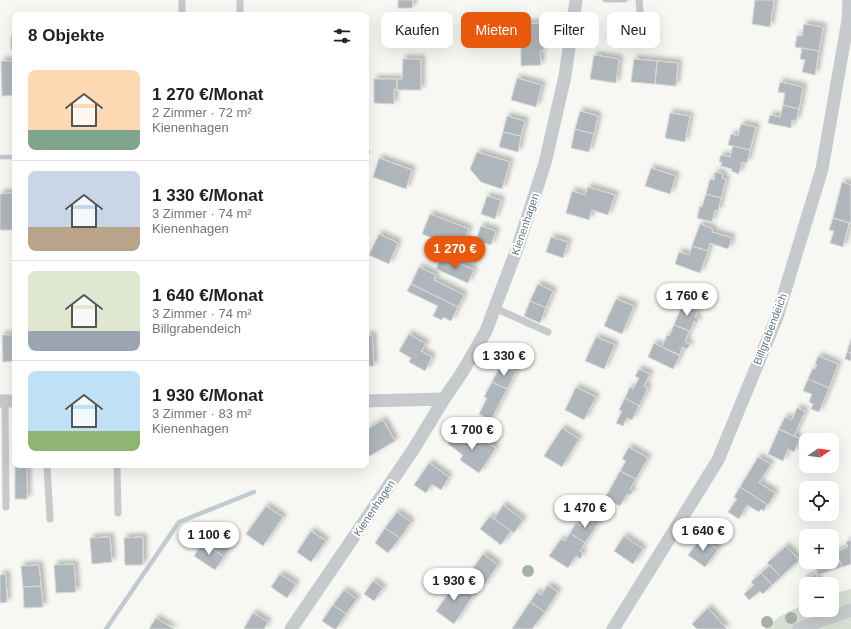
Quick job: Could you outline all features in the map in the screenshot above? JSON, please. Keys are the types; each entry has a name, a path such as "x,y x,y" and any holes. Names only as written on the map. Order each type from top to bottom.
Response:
{"street":[{"name":"Kienenhagen","path":"291,629 413,450 444,399 464,371 486,331 518,246 545,163 565,76 576,0"},
{"name":"Billgrabendeich","path":"613,629 718,460 777,317 822,169 848,20 849,0"},
{"path":"369,401 444,399"},
{"path":"798,629 851,610"}],"lane":[{"path":"182,0 182,12"},
{"path":"240,0 240,12"},
{"path":"639,0 640,11"},
{"path":"495,308 548,332"},
{"path":"6,507 7,401"},
{"path":"47,468 50,519"},
{"path":"117,468 118,513"}],"shaded area":[{"path":"851,589 851,610 839,614 839,592"},
{"path":"799,607 799,617 831,617 798,629 765,629 779,617"},
{"path":"851,616 851,629 817,629"}],"building":[{"path":"398,0 413,0 412,8 398,8"},
{"path":"603,0 627,0 627,2 603,2"},
{"path":"755,0 774,0 770,27 752,24"},
{"path":"539,23 539,48 544,48 544,51 540,51 541,65 521,66 521,48 531,48 531,24"},
{"path":"804,24 823,27 819,51 795,47 797,36 802,36"},
{"path":"11,36 12,36 12,50"},
{"path":"802,48 819,51 815,75 802,72 805,60 800,59"},
{"path":"594,55 619,59 616,83 590,79"},
{"path":"403,59 421,59 421,90 397,90 397,79 402,79"},
{"path":"634,59 657,61 655,84 631,82"},
{"path":"1,61 12,61 12,95 2,96"},
{"path":"657,61 678,63 676,86 655,84"},
{"path":"517,78 542,85 536,107 511,100"},
{"path":"374,79 397,79 397,90 394,89 394,104 374,103"},
{"path":"780,82 803,87 799,109 783,105 785,93 778,92"},
{"path":"783,105 799,109 796,121 792,120 791,128 768,123 770,115 780,117"},
{"path":"580,111 598,116 594,134 575,129"},
{"path":"670,113 690,116 685,142 665,138"},
{"path":"507,116 525,121 521,136 503,132"},
{"path":"741,124 756,127 750,150 728,145 731,134 738,136"},
{"path":"575,129 594,134 589,152 571,148"},
{"path":"503,132 521,136 518,152 499,147"},
{"path":"733,146 750,150 747,163 742,162 739,174 731,171 732,169 721,166 722,162 719,162 721,155 730,157"},
{"path":"477,152 510,162 502,189 481,182 470,169"},
{"path":"379,158 412,170 406,189 373,177"},
{"path":"651,168 676,176 670,194 645,186"},
{"path":"715,172 723,174 722,178 726,179 721,198 706,194 710,179 714,180"},
{"path":"842,182 851,185 851,223 833,218"},
{"path":"588,187 615,195 608,215 592,210 589,220 566,213 572,191 585,195"},
{"path":"12,193 12,230 0,230 0,194"},
{"path":"706,194 721,198 718,211 715,210 712,222 697,218 700,206 702,207"},
{"path":"487,196 501,200 495,219 481,214"},
{"path":"430,214 469,229 461,249 422,234"},
{"path":"833,218 849,223 843,247 830,243 834,231 829,230"},
{"path":"700,224 713,229 712,232 732,238 728,249 710,243 708,251 692,246"},
{"path":"481,226 496,231 491,245 476,240"},
{"path":"379,234 398,243 389,264 369,255"},
{"path":"551,237 568,242 563,258 546,252"},
{"path":"692,246 708,251 700,273 675,264 679,252 689,255"},
{"path":"442,256 474,270 468,283 436,269"},
{"path":"419,267 436,275 434,280 464,295 458,307 411,284"},
{"path":"411,284 458,307 451,321 443,317 442,320 433,316 438,306 407,291"},
{"path":"538,284 553,291 546,308 530,301"},
{"path":"616,299 634,306 622,334 604,326"},
{"path":"530,301 546,308 540,323 524,316"},
{"path":"683,303 698,309 695,317 698,319 697,323 694,321 690,331 674,325"},
{"path":"674,325 689,331 685,342 690,344 687,349 682,347 680,355 662,347 667,335 669,336"},
{"path":"409,334 426,344 421,351 432,357 425,371 409,362 411,358 399,351"},
{"path":"2,335 12,335 12,361 3,362"},
{"path":"372,335 374,366 369,366 369,336"},
{"path":"596,337 615,345 604,369 585,361"},
{"path":"851,339 851,353 847,352"},
{"path":"654,343 680,356 673,369 648,357"},
{"path":"847,352 851,353 851,361 845,359"},
{"path":"818,356 838,364 829,388 808,379 813,368 815,369 817,365 815,364"},
{"path":"501,364 516,372 507,389 492,382"},
{"path":"639,369 650,374 644,386 648,388 639,406 625,398 630,387 633,389 639,378 635,376"},
{"path":"808,379 829,388 819,412 811,409 813,404 809,402 812,394 803,391"},
{"path":"492,382 507,389 491,420 479,414 487,398 484,397"},
{"path":"576,387 596,397 584,420 565,410"},
{"path":"625,398 639,406 632,420 627,418 623,426 616,423 622,411 619,410"},
{"path":"797,408 805,411 794,436 779,429 785,417 792,420"},
{"path":"383,420 395,441 369,456 369,428"},
{"path":"562,428 579,439 562,467 544,456"},
{"path":"779,429 799,439 794,452 788,449 783,461 768,454"},
{"path":"457,431 473,441 477,436 496,448 479,473 460,460 463,455 448,444"},
{"path":"629,447 648,458 636,479 620,471 626,461 622,459"},
{"path":"758,457 771,464 759,483 775,493 768,505 740,487"},
{"path":"429,463 449,477 441,490 432,484 426,493 414,485"},
{"path":"15,468 27,468 27,499 15,499"},
{"path":"620,471 636,479 630,489 633,491 630,495 627,494 620,506 605,498"},
{"path":"740,487 767,504 764,511 761,509 759,512 747,505 739,519 728,512 737,499 734,497"},
{"path":"503,505 523,520 514,533 494,519"},
{"path":"266,506 283,517 263,546 246,534"},
{"path":"397,512 411,522 400,538 385,528"},
{"path":"588,515 599,522 585,543 570,533 576,523 580,526"},
{"path":"490,516 511,531 501,545 480,529"},
{"path":"385,528 400,538 388,553 375,543"},
{"path":"212,529 233,543 224,557 203,542"},
{"path":"311,531 326,541 311,562 297,552"},
{"path":"570,533 585,543 580,551 583,553 580,559 576,556 568,568 549,556 561,539 565,541"},
{"path":"624,536 643,549 633,564 614,551"},
{"path":"110,537 112,562 92,564 90,538"},
{"path":"143,537 143,565 125,565 124,538"},
{"path":"702,537 718,550 705,567 688,555"},
{"path":"851,540 851,564 842,567 839,560 839,551 848,547 846,542"},
{"path":"203,542 224,557 215,570 194,556"},
{"path":"786,546 799,560 781,577 767,563"},
{"path":"483,554 498,565 483,587 467,577"},
{"path":"839,560 842,567 839,568"},
{"path":"74,564 76,592 56,593 54,565"},
{"path":"39,565 41,586 23,587 21,566"},
{"path":"770,565 781,577 772,585 761,573"},
{"path":"816,569 836,569 818,575"},
{"path":"761,573 772,585 763,594 760,591 749,600 744,594 754,585 751,582"},
{"path":"6,574 7,602 0,603 0,575"},
{"path":"280,574 296,584 287,598 271,587"},
{"path":"816,574 817,577 808,577"},
{"path":"449,579 473,596 454,624 436,611 448,594 442,590"},
{"path":"373,581 383,588 374,601 364,594"},
{"path":"548,585 558,592 545,612 530,602 537,592 541,595"},
{"path":"41,586 43,607 24,608 23,587"},
{"path":"344,590 357,599 346,614 333,605"},
{"path":"530,602 545,612 532,629 512,629"},
{"path":"333,605 346,614 336,629 322,621"},
{"path":"708,608 727,629 697,629 692,624"},
{"path":"253,613 268,622 264,629 244,628"},
{"path":"156,618 174,629 149,629"}],"waterway":[{"path":"0,157 12,157"},
{"path":"106,629 179,522 254,492"}]}
